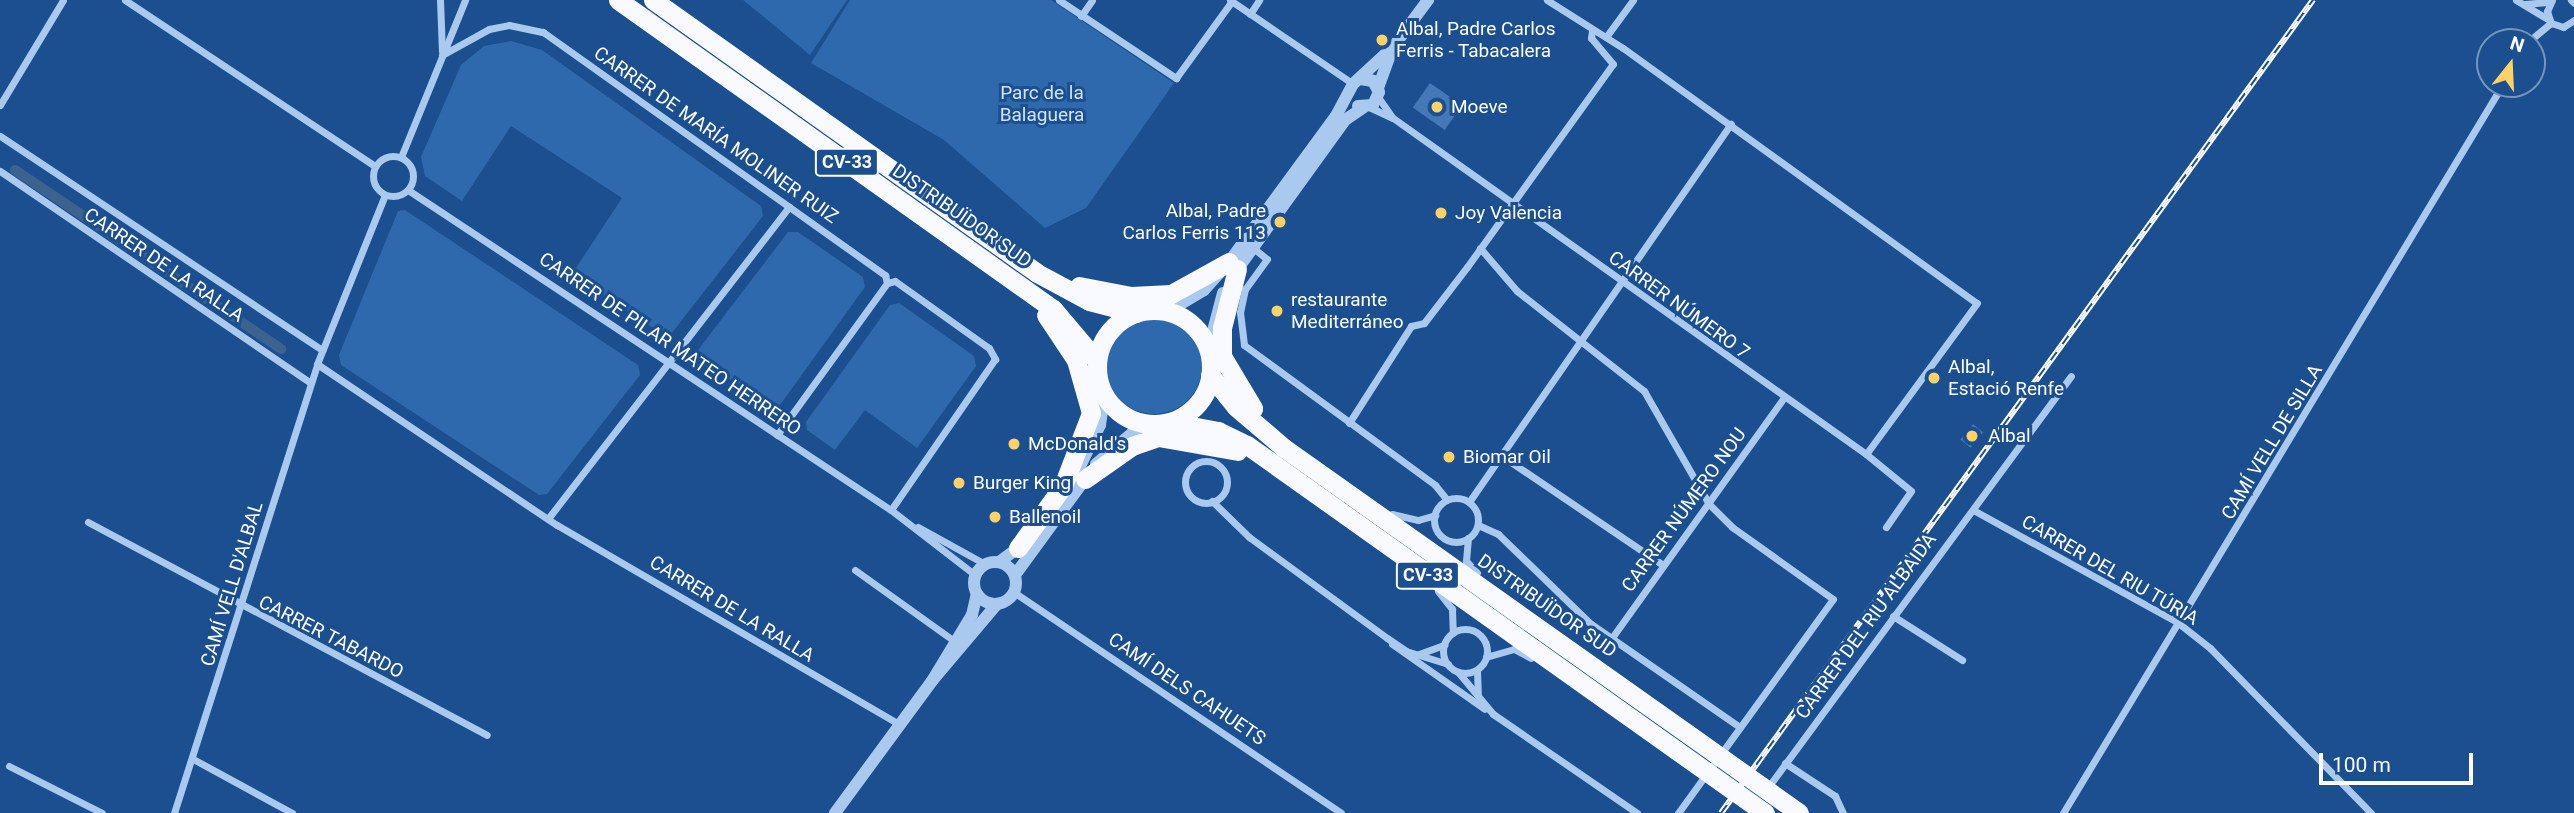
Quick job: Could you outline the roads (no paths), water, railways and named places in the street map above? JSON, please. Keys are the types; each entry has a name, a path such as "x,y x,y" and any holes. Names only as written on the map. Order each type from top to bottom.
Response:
{"highway":[{"name":"DISTRIBUÏDOR SUD","path":"618,0 1032,293 1073,329 1097,361"},
{"name":"DISTRIBUÏDOR SUD","path":"653,0 1037,273 1089,301 1135,313"},
{"path":"1037,273 1097,291 1152,297 1184,290 1233,266"},
{"path":"1233,266 1222,328 1222,356 1279,456"},
{"path":"1018,548 1063,486 1091,412 1076,360 1032,293"},
{"path":"1167,312 1192,326 1208,350 1210,375 1197,404 1170,422"},
{"name":"CV-33","path":"1135,313 1167,312"},
{"path":"1097,361 1109,331 1135,313"},
{"name":"CV-33","path":"1097,361 1104,395"},
{"name":"DISTRIBUÏDOR SUD","path":"1210,375 1279,456 1344,517 1597,693 1799,813"},
{"path":"1104,395 1128,418 1144,423"},
{"name":"DISTRIBUÏDOR SUD","path":"1170,422 1218,431 1279,456 1345,491 1594,667 1765,813"},
{"name":"CV-33","path":"1144,423 1170,422"},
{"path":"1085,479 1132,446 1158,437 1211,443 1279,456"}],"street":[{"path":"0,105 63,0"},
{"path":"125,0 375,166"},
{"path":"440,0 442,55"},
{"path":"401,157 466,0"},
{"path":"1059,0 1176,78 1231,1 1354,86 1378,92"},
{"path":"1081,16 1092,0"},
{"path":"1250,13 1259,0"},
{"path":"1208,350 1219,302 1233,266 1354,86 1394,47 1428,0"},
{"path":"1547,0 1592,32 1606,37 1731,124 1977,303 1866,454"},
{"path":"1606,37 1633,0"},
{"path":"2518,2 2552,1 2550,21 2543,28"},
{"path":"2518,2 2563,27 2574,20"},
{"name":"CARRER DE MARÍA MOLINER RUIZ","path":"442,55 489,29 509,25 543,32 885,275 887,283 895,281 989,348 995,359 891,510"},
{"path":"1349,423 1411,326 1424,323 1613,64 1591,38 1592,32"},
{"path":"1167,312 1204,290 1252,247 1345,120 1366,107 1378,92 1394,47"},
{"path":"1354,86 1366,107"},
{"name":"CARRER NÚMERO 7","path":"1378,92 1393,118"},
{"name":"CAMÍ VELL DE SILLA","path":"2063,813 2177,622 2228,546 2495,98"},
{"name":"CARRER NÚMERO 7","path":"1366,107 1393,118 1783,400 1866,454 1911,491 1886,527"},
{"path":"1469,502 1584,343 1731,124"},
{"path":"0,135 322,350"},
{"path":"401,157 413,172 408,190 385,195 373,183 375,166 383,158 401,157"},
{"name":"CARRER DE LA RALLA","path":"0,171 311,383"},
{"name":"CARRER DE PILAR MATEO HERRERO","path":"408,190 891,510 975,575"},
{"name":"CAMÍ VELL D'ALBAL","path":"174,813 243,609 317,364 385,195"},
{"path":"550,516 789,207"},
{"path":"1252,247 1266,259 1245,289 1240,312 1244,345 1435,485 1447,500 1469,502"},
{"path":"1480,248 1517,291 1644,391 1709,504 1778,563 1833,599 1678,813"},
{"path":"777,435 887,283"},
{"name":"CARRER DE LA RALLA","path":"317,364 550,516 557,525 900,725"},
{"name":"CARRER DEL RIU ALBAIDA","path":"1750,813 1893,617 1975,511 2071,376"},
{"path":"932,681 972,615 976,594 975,575 985,564 999,562 1018,548 1049,518 1079,471 1100,425 1104,395"},
{"name":"CARRER NÚMERO NOU","path":"1611,639 1783,400"},
{"path":"835,813 932,681 996,605 1015,593 1015,575 1085,479 1110,448 1144,423"},
{"path":"1502,456 1663,565"},
{"path":"1212,501 1225,491 1227,479 1217,464 1200,461 1189,469 1185,487 1199,502 1212,501 1248,537 1387,638 1417,655 1448,664 1458,672 1493,715"},
{"path":"1345,491 1405,519 1435,515 1447,500"},
{"path":"1469,502 1478,526 1498,534 1611,639 1740,727"},
{"name":"CARRER DEL RIU TÚRIA","path":"1975,511 2177,622 2210,648 2371,813"},
{"path":"1435,515 1441,536 1454,542 1468,538"},
{"path":"1344,517 1441,594 1452,609 1453,633 1444,645 1417,655"},
{"name":"CARRER TABARDO","path":"88,522 243,609 487,735"},
{"name":"CARRER DE PILAR MATEO HERRERO","path":"914,526 985,564"},
{"path":"1478,526 1468,538 1465,552 1472,570 1576,645 1594,667"},
{"path":"999,562 1015,575"},
{"path":"855,570 954,641"},
{"name":"CAMÍ DELS CAHUETS","path":"1015,593 1341,813"},
{"path":"976,594 996,605"},
{"path":"1893,617 1962,660"},
{"path":"1453,633 1478,634 1486,657"},
{"path":"1387,638 1397,651 1637,813"},
{"path":"1444,645 1448,664"},
{"path":"1478,695 1477,670 1486,657 1514,649 1597,693"},
{"path":"1458,672 1477,670"},
{"path":"193,759 292,813"},
{"path":"1785,763 1835,796 1843,813"},
{"path":"9,766 102,813"}],"waterway":[{"path":"15,170 281,349"}],"railway":[{"path":"1721,813 2313,0"}],"place":[{"name":"Albal, Padre Carlos Ferris - Tabacalera","path":"1382,40"},
{"name":"Moeve","path":"1437,107"},
{"name":"Joy Valencia","path":"1441,213"},
{"name":"Albal, Padre Carlos Ferris 113","path":"1280,222"},
{"name":"restaurante Mediterráneo","path":"1277,311"},
{"name":"Albal, Estació Renfe","path":"1934,378"},
{"name":"Albal","path":"1972,436"},
{"name":"McDonald's","path":"1014,444"},
{"name":"Biomar Oil","path":"1449,457"},
{"name":"Burger King","path":"959,483"},
{"name":"Ballenoil","path":"995,517"}],"park label":[{"name":"Parc de la Balaguera","path":"1042,104"}]}
